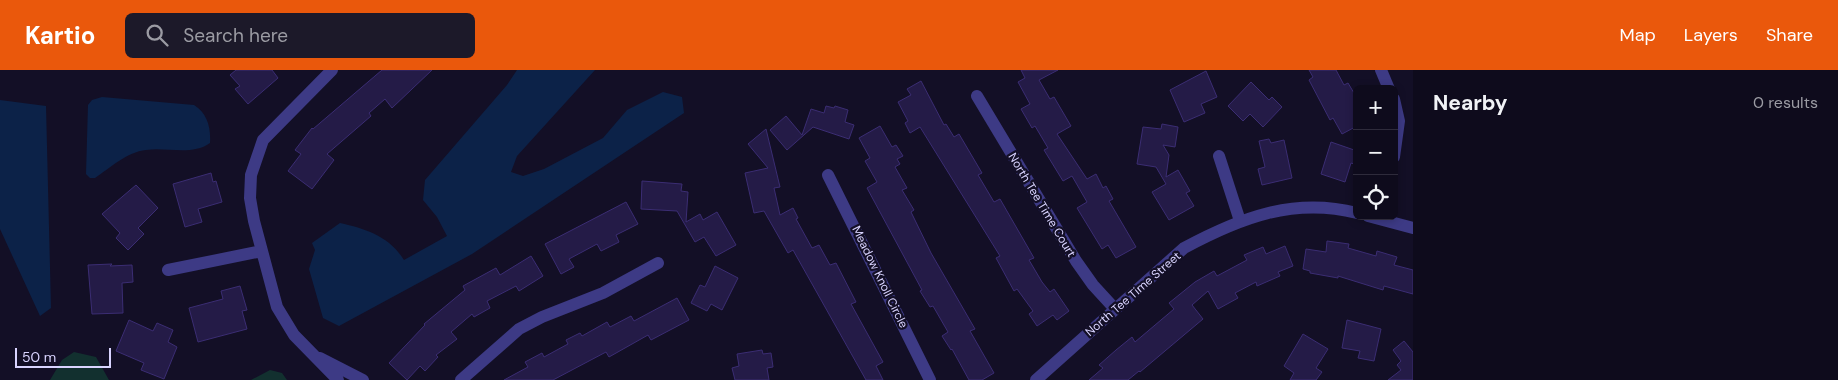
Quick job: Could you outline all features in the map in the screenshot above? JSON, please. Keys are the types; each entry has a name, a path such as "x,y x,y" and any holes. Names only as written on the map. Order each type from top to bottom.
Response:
{"street":[{"path":"1381,70 1388,85"},
{"path":"324,72 263,140 251,175 250,198 262,252 280,314 294,335 338,380"},
{"name":"North Tee Time Court","path":"977,96 1076,261 1093,285 1115,309"},
{"path":"1398,114 1400,122 1398,133"},
{"path":"1219,156 1240,221"},
{"name":"Meadow Knoll Circle","path":"828,174 930,380"},
{"name":"North Tee Time Street","path":"1036,380 1184,248 1240,221 1298,207 1334,208 1353,212"},
{"path":"1385,220 1413,228"},
{"path":"168,270 262,252"},
{"path":"461,380 519,329 542,317 603,293 658,264"},
{"path":"316,356 363,380"}],"green space":[{"path":"74,352 96,357 109,380 50,380 62,360"},
{"path":"270,370 282,373 287,380 251,380"}],"water":[{"path":"517,70 595,70 517,156 511,172 523,176 544,169 603,138 627,110 663,92 682,97 684,113 472,254 339,326 323,318 309,269 315,250 312,243 340,223 368,231 384,239 404,260 447,236 437,217 423,200 425,180 507,85"},
{"path":"102,97 194,105 205,116 210,131 210,143 203,147 187,150 154,149 139,151 119,161 95,178 90,178 86,174 88,105 92,100"},
{"path":"0,100 46,106 51,308 40,316 0,229"}],"building":[{"path":"236,70 272,70 278,78 248,104 235,89 240,86 230,75"},
{"path":"382,70 432,70 392,108 385,99 369,113 371,116 327,154 334,160 312,189 288,171 301,154 295,150 312,128"},
{"path":"1021,70 1058,70 1039,80 1050,99 1054,97 1071,126 1057,134 1087,179 1096,174 1103,188 1106,186 1113,199 1109,201 1136,247 1116,258 1108,245 1102,249 1077,208 1087,202 1072,176 1063,181 1044,150 1048,148 1035,126 1032,128 1021,109 1030,104 1018,82 1025,78"},
{"path":"1309,70 1336,70 1344,85 1348,83 1353,91 1353,128 1342,134 1333,118 1330,120 1309,80 1313,77"},
{"path":"1206,71 1217,97 1201,104 1205,113 1184,122 1170,90"},
{"path":"921,81 944,125 946,124 954,137 959,134 982,173 978,175 994,202 1000,199 1034,258 1029,260 1042,282 1050,292 1054,289 1069,311 1057,320 1053,315 1037,326 1029,314 1033,311 1017,289 1014,291 996,258 1000,256 920,127 910,133 905,123 908,121 898,102 911,95 907,89"},
{"path":"1251,82 1269,100 1272,97 1282,107 1263,127 1250,114 1243,121 1228,106"},
{"path":"826,106 834,108 835,106 848,110 845,122 854,125 849,139 813,127 787,150 770,130 786,116 802,135 811,109 824,113"},
{"path":"1162,124 1178,127 1175,147 1163,145 1169,155 1166,177 1178,170 1190,191 1186,193 1194,206 1169,220 1152,192 1166,184 1156,167 1137,164 1143,127 1161,129"},
{"path":"880,126 892,147 896,145 903,156 897,159 900,164 895,167 907,188 902,190 914,210 911,212 931,253 975,329 970,331 994,373 982,380 969,380 952,349 942,336 948,332 933,306 930,307 920,291 922,290 867,188 877,182 865,161 870,158 859,138"},
{"path":"766,129 780,187 774,188 780,215 793,208 798,218 796,219 812,248 819,245 830,265 836,263 856,302 851,304 883,362 876,366 883,380 866,380 793,250 788,253 764,211 754,213 745,173 768,168 748,144"},
{"path":"1269,139 1271,143 1284,140 1292,178 1262,185 1258,169 1265,167 1259,141"},
{"path":"1331,142 1353,150 1353,164 1351,163 1345,182 1321,174"},
{"path":"211,173 213,182 216,181 222,202 198,209 202,222 185,227 173,184"},
{"path":"642,181 682,184 681,191 688,192 686,222 700,214 703,220 717,212 736,245 716,256 704,237 695,242 677,211 641,209"},
{"path":"136,185 158,208 138,228 144,234 128,250 116,238 120,233 102,214"},
{"path":"626,202 638,224 616,235 619,242 601,251 597,244 569,259 574,267 561,274 545,244"},
{"path":"1327,241 1349,244 1348,248 1376,256 1377,251 1397,257 1394,265 1413,270 1413,294 1384,286 1383,290 1338,276 1338,278 1310,273 1310,271 1303,269 1306,249 1326,252"},
{"path":"1285,246 1293,266 1278,272 1280,276 1257,286 1256,282 1235,293 1238,298 1218,309 1208,291 1192,305 1203,319 1140,372 1128,380 1089,380 1103,368 1099,365 1116,350 1132,337 1135,342 1174,309 1169,303 1195,282 1214,271 1217,276 1247,260 1244,255 1263,247 1266,254"},
{"path":"531,256 543,276 519,291 516,286 487,301 490,308 474,317 472,314 451,332 457,339 436,355 438,357 425,371 420,366 407,380 389,363 424,324 465,290 463,286 496,268 500,275"},
{"path":"112,264 110,266 132,265 133,282 122,283 123,313 92,314 88,265"},
{"path":"715,266 738,278 722,310 711,304 707,311 691,303 700,285 705,287"},
{"path":"240,286 247,310 242,311 247,329 198,342 189,308 223,299 221,291"},
{"path":"677,298 689,320 651,340 648,335 609,357 606,352 553,380 504,380 528,367 525,362 542,353 544,357 568,344 566,340 580,333 582,336 607,322 610,327 631,316 634,321"},
{"path":"129,320 153,331 157,323 173,330 168,342 177,347 164,379 141,370 144,363 116,351"},
{"path":"1347,320 1381,329 1374,361 1358,358 1360,351 1342,348"},
{"path":"1303,334 1328,349 1316,368 1322,372 1316,380 1290,380 1294,373 1284,366"},
{"path":"1404,341 1413,352 1413,380 1388,380 1401,370 1397,365 1401,361 1393,350"},
{"path":"762,350 763,354 771,353 773,367 767,368 769,380 735,380 732,368 739,366 737,354"}]}
